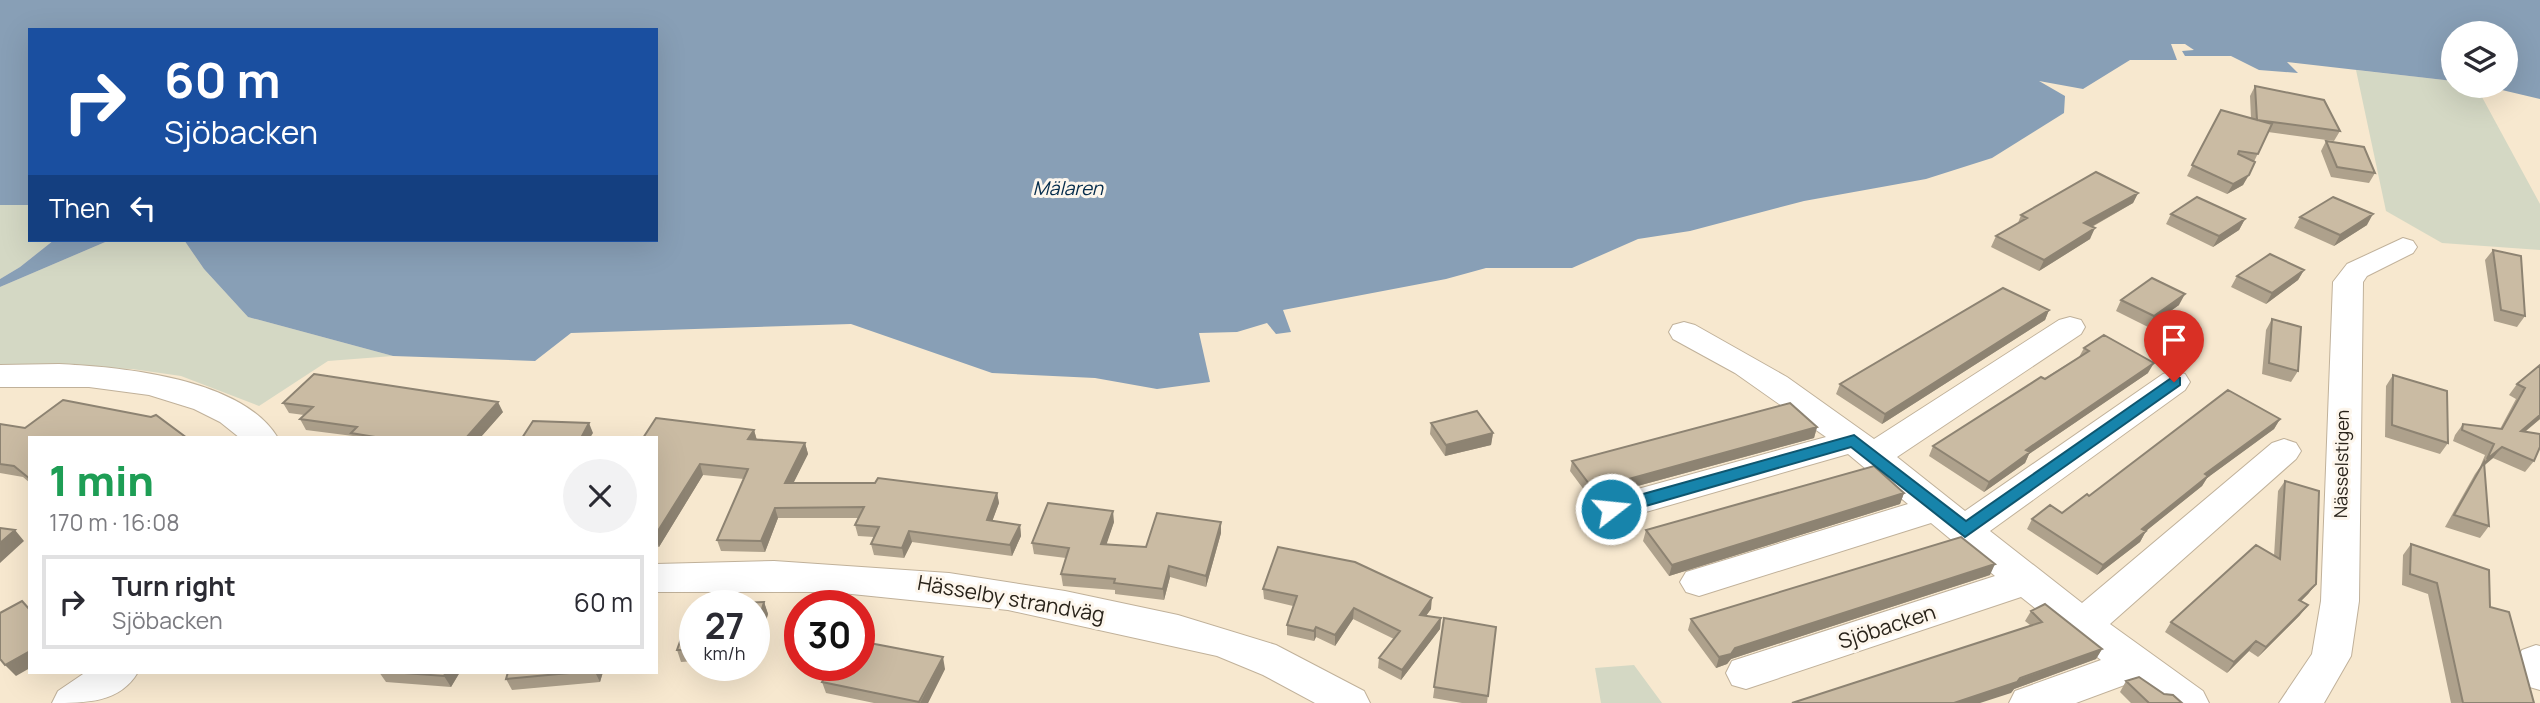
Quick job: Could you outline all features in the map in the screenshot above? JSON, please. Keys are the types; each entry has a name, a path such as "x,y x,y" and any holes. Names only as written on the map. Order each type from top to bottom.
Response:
{"street":[{"name":"Nässelstigen","path":"2299,703 2311,690 2331,656 2340,601 2348,282 2357,270 2403,247"},
{"path":"1611,509 1864,448 2070,327"},
{"path":"1684,332 1734,356 1864,448 2083,625 2189,703"},
{"path":"0,376 141,382 187,394 233,415 259,436"},
{"path":"1965,530 2174,382"},
{"path":"2083,625 2284,451"},
{"path":"1699,582 1937,508"},
{"name":"Hässelby strandväg","path":"658,578 715,575 887,578 1058,603 1230,644 1294,671 1350,703"},
{"name":"Sjöbacken","path":"1746,673 2027,580"},
{"path":"2029,703 2134,665"},
{"path":"72,703 115,674"}],"green space":[{"path":"2356,70 2441,80 2441,98 2483,98 2540,204 2540,250 2442,243 2386,211"},
{"path":"28,204 28,242 51,242 0,279 0,205"},
{"path":"105,242 185,242 204,269 248,317 393,356 328,361 259,406 181,376 132,369 0,365 0,287"},
{"path":"1634,665 1662,703 1601,703 1595,668"}],"water":[{"name":"Mälaren","path":"0,0 2540,0 2540,99 2518,94 2518,21 2441,21 2441,80 2287,62 2298,73 2259,70 2231,56 2185,56 2182,51 2194,50 2185,44 2171,44 2177,60 2130,60 2083,89 2039,81 2065,96 2064,113 1992,158 1926,179 1804,201 1690,231 1638,239 1572,268 1486,268 1446,279 1283,310 1291,332 1276,334 1267,323 1237,332 1199,333 1210,382 1157,389 1095,378 992,373 851,324 571,333 535,361 393,356 248,317 204,269 185,242 658,242 658,28 28,28 28,205 0,205"},
{"path":"51,242 105,242 0,287 0,279"}],"building":[{"path":"2255,86 2324,100 2340,131 2257,120"},
{"path":"2221,110 2272,124 2258,154 2239,151 2238,154 2255,162 2249,175 2233,184 2192,165"},
{"path":"2326,141 2364,147 2375,173 2337,167"},
{"path":"2096,172 2138,193 2084,223 2095,228 2044,260 1996,236 2027,218 2021,215"},
{"path":"2197,197 2245,219 2219,236 2171,214"},
{"path":"2333,197 2373,214 2340,235 2300,217"},
{"path":"2493,250 2521,256 2525,316 2501,310"},
{"path":"2270,254 2304,270 2272,293 2237,276"},
{"path":"2152,278 2185,294 2154,316 2121,300"},
{"path":"2003,288 2049,310 1885,414 1840,384"},
{"path":"2272,319 2301,327 2298,371 2269,363"},
{"path":"2104,335 2154,363 2026,450 2030,452 1989,482 1933,446 2041,377 2045,379 2089,351 2084,348"},
{"path":"2540,365 2540,415 2521,431 2540,434 2540,447 2534,461 2502,447 2487,459 2494,444 2462,430 2463,424 2502,429 2525,388 2517,384"},
{"path":"314,374 498,402 468,436 369,436 351,433 357,427 300,419 313,407 283,403"},
{"path":"2393,375 2447,391 2448,443 2392,425"},
{"path":"2228,390 2280,419 2205,474 2208,476 2142,529 2146,531 2103,565 2032,519 2050,505 2062,513 2087,494 2089,496"},
{"path":"63,400 151,417 156,415 184,436 28,436 28,477 14,466 0,464 0,424 25,428"},
{"path":"1790,403 1817,427 1600,487 1595,492 1572,461"},
{"path":"1477,411 1493,433 1446,445 1431,423"},
{"path":"656,418 754,430 748,439 805,443 785,483 875,483 878,478 997,493 987,520 1020,525 1010,545 909,531 902,548 871,544 879,527 855,525 864,507 775,508 761,541 717,540 748,469 700,464 658,531 658,436 644,436"},
{"path":"533,421 589,423 582,436 523,436"},
{"path":"2484,462 2489,526 2454,515"},
{"path":"1874,466 1904,493 1672,565 1646,530"},
{"path":"2285,481 2319,491 2316,584 2299,600 2308,605 2266,647 2256,641 2234,662 2171,622 2256,545 2280,559"},
{"path":"1048,503 1113,511 1101,544 1146,547 1157,513 1221,522 1206,576 1169,566 1163,589 1114,583 1115,579 1061,574 1069,548 1032,543"},
{"path":"0,528 15,530 0,543"},
{"path":"1961,537 1995,564 1735,648 1731,654 1719,657 1691,619"},
{"path":"2411,544 2489,570 2490,607 2509,612 2534,703 2463,703 2437,583 2410,574"},
{"path":"1278,547 1355,562 1432,598 1420,615 1441,618 1402,670 1379,658 1400,631 1354,608 1335,635 1316,627 1314,631 1287,625 1297,596 1263,589"},
{"path":"22,601 28,608 28,652 5,665 0,659 0,613"},
{"path":"2045,604 2102,649 1954,703 1792,703 2042,622 2031,611"},
{"path":"1444,618 1496,627 1488,696 1434,687"},
{"path":"875,644 943,657 919,702 822,682 875,681"},
{"path":"507,674 559,674 506,679"},
{"path":"2139,677 2164,694 2173,695 2182,703 2149,703 2126,681"}],"route":[{"path":"1611,509 1854,440 1965,530 2174,382"}]}
